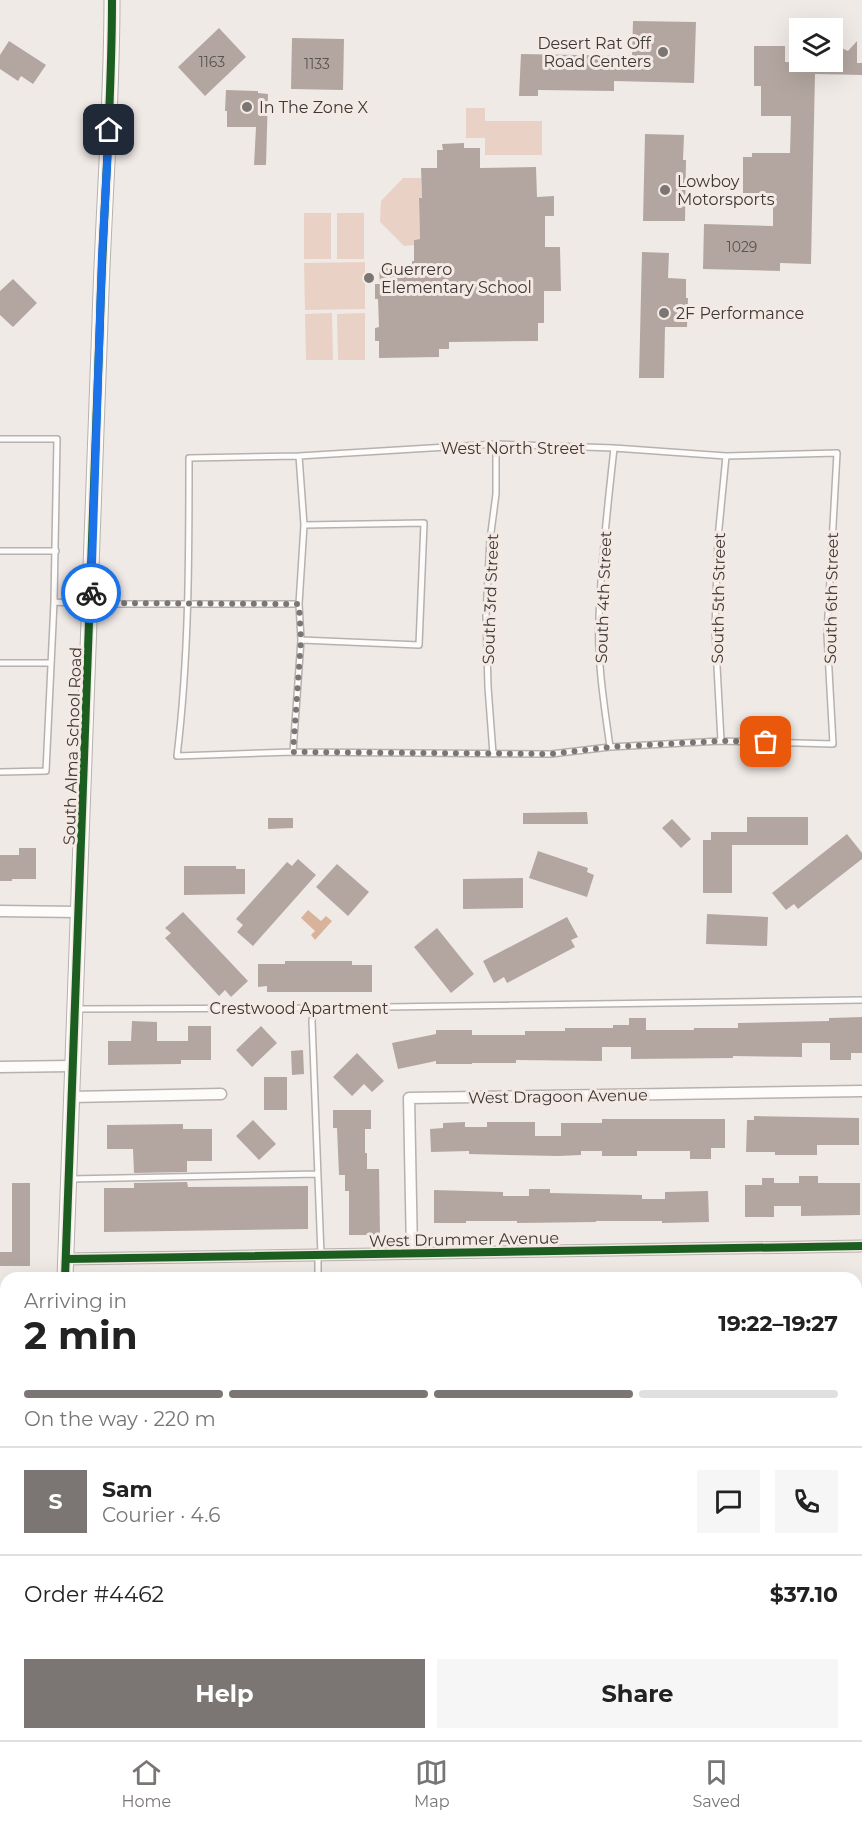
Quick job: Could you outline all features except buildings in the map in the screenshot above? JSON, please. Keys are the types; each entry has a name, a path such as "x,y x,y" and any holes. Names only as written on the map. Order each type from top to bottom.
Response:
{"main road":[{"name":"South Alma School Road","path":"65,1272 102,256 110,122 112,0"}],"street":[{"path":"0,911 78,912"},
{"path":"0,1067 71,1066"},
{"name":"West Dragoon Avenue","path":"412,1253 409,1098 862,1091"},
{"path":"71,1097 221,1094"},
{"name":"West Drummer Avenue","path":"66,1259 862,1246"}],"lane":[{"path":"0,439 57,439 56,551 46,771 0,772"},
{"name":"West North Street","path":"189,604 189,458 299,456 496,444 614,448 726,456 837,453"},
{"name":"South 3rd Street","path":"493,754 486,615 490,540 496,494 496,444"},
{"name":"South 4th Street","path":"610,747 601,678 599,619 614,448"},
{"name":"South 6th Street","path":"721,741 833,744 827,634 837,453"},
{"path":"293,752 301,640 299,604 304,525 299,456"},
{"name":"South 5th Street","path":"721,741 715,629 718,538 726,456"},
{"path":"301,640 419,645 424,523 304,525"},
{"path":"0,551 56,551"},
{"path":"54,602 299,604"},
{"path":"189,604 184,703 177,756 293,752 551,754 610,747 721,741"},
{"path":"0,663 51,663"},
{"name":"Crestwood Apartment","path":"74,1009 862,1000"},
{"path":"314,1008 312,1021 318,1272"},
{"path":"68,1179 317,1174"},
{"path":"0,1697 0,1740"}],"shaded area":[{"path":"466,108 485,108 485,121 542,121 542,155 485,155 485,138 466,138"},
{"path":"403,178 421,178 422,198 419,198 420,239 414,240 414,245 404,246 380,222 381,201"},
{"path":"304,213 331,213 331,259 304,259"},
{"path":"337,213 364,213 364,259 337,259"},
{"path":"365,262 365,309 305,310 304,263"},
{"path":"332,313 333,360 306,360 305,314"},
{"path":"365,313 365,360 338,360 337,314"},
{"path":"308,910 321,921 326,916 332,921 315,940 311,935 315,931 301,918"}],"cycle path":[{"path":"65,1272 101,281 111,80 112,0"},
{"path":"66,1259 862,1246"}],"way so far":[{"path":"91,593 91,603 299,604 301,640 293,752 551,754 610,747 721,741 766,742"}],"place":[{"name":"Desert Rat Off Road Centers","path":"663,52"},
{"name":"In The Zone X","path":"247,107"},
{"name":"Lowboy Motorsports","path":"665,190"},
{"name":"Guerrero Elementary School","path":"369,278"},
{"name":"2F Performance","path":"664,313"}],"route":[{"path":"91,593 102,256 109,130"}]}
